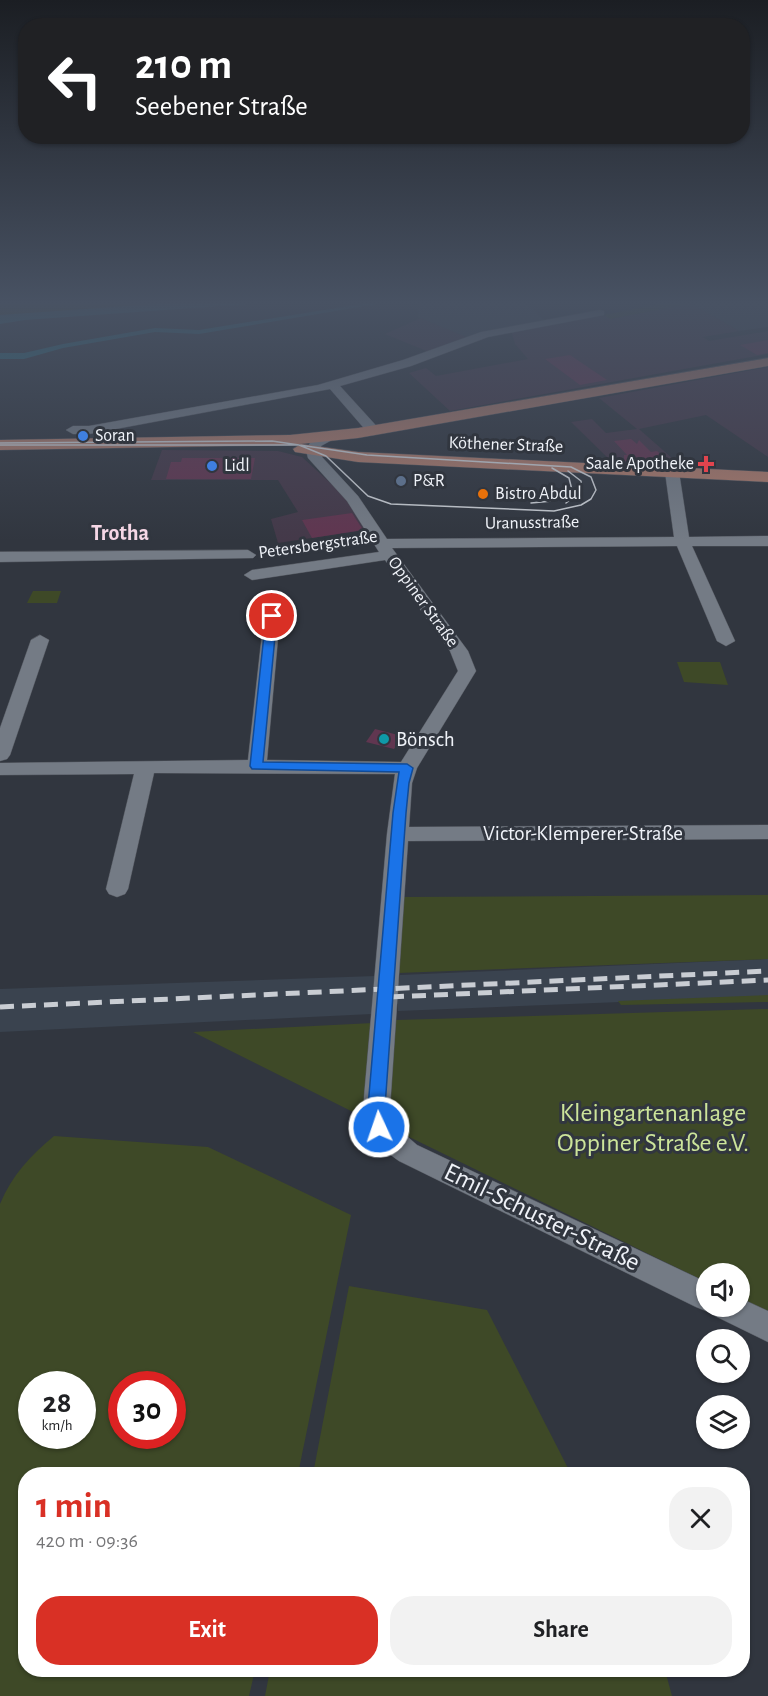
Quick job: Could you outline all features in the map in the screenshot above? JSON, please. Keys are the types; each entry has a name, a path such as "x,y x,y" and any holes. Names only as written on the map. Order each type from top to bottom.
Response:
{"main road":[{"path":"0,444 290,440 366,432 647,383"},
{"path":"314,447 366,432"},
{"name":"Köthener Straße","path":"148,442 184,446 314,447 343,455 768,477"}],"street":[{"path":"54,444 62,435 73,430 89,430 160,412 335,383"},
{"path":"332,384 366,432"},
{"path":"314,447 332,436"},
{"name":"Oppiner Straße","path":"314,447 315,458 353,499 385,549 459,651 467,671 407,768"},
{"path":"329,472 329,464 343,455"},
{"path":"672,472 682,541 726,641"},
{"name":"Uranusstraße","path":"385,549 768,541"},
{"name":"Petersbergstraße","path":"252,574 385,549"},
{"path":"0,557 248,555"},
{"path":"257,766 272,616"},
{"path":"0,755 40,640"},
{"path":"0,769 257,766 407,768 402,783 398,834"},
{"path":"117,889 145,769"},
{"name":"Victor-Klemperer-Straße","path":"398,834 768,832"},
{"name":"Emil-Schuster-Straße","path":"398,834 376,1107 376,1120 382,1132 408,1153 696,1292"},
{"path":"748,1317 768,1327"}],"shaded area":[{"path":"420,383 605,383 450,411"},
{"path":"680,383 768,383 768,457 706,415 639,429 681,466 612,462 571,422 592,419 606,433 637,429 599,398"},
{"path":"162,450 278,451 302,457 349,500 365,530 278,543 271,519 298,512 278,480 151,480"},
{"path":"768,959 768,996 398,1011 398,1004 373,1005 372,1014 0,1032 0,989 375,976 375,983 399,982 400,975"}],"green space":[{"path":"33,591 61,591 57,603 27,603"},
{"path":"677,662 720,662 728,685 684,682"},
{"path":"768,895 768,959 398,973 402,897"},
{"path":"768,995 768,1002 621,1005 618,1001"},
{"name":"Kleingartenanlage Oppiner Straße e.V.","path":"768,1009 768,1312 750,1303 750,1263 696,1263 696,1277 397,1131 389,1113 396,1020"},
{"path":"373,1023 363,1117 193,1032"},
{"path":"54,1136 208,1147 351,1215 299,1467 18,1467 18,1677 253,1677 249,1696 0,1696 0,1204 16,1175"},
{"path":"349,1286 487,1310 567,1467 314,1467"},
{"path":"269,1677 667,1677 672,1696 265,1696"}],"building":[{"path":"631,439 637,444 639,440 651,452 657,451 672,464 624,461 624,455 627,455 614,441"},
{"name":"Lidl","path":"182,458 255,458 251,479 166,479 171,462 181,462"},
{"path":"352,513 363,530 312,538 302,520"},
{"name":"Bönsch","path":"375,729 402,736 394,749 366,742"}],"tram line":[{"path":"0,443 272,441 367,455 571,467 591,477 596,490 591,499 581,505 554,511 391,504 368,496 326,456 299,445 0,445"},
{"path":"531,503 552,501 572,490 569,478 552,468"},
{"path":"566,503 582,491 581,481 568,471"}],"railway":[{"path":"0,1007 768,971"},
{"path":"390,997 768,980"}],"place":[{"name":"Soran","path":"83,436"},
{"name":"Saale Apotheke","path":"706,464"},
{"name":"Lidl","path":"212,466"},
{"name":"P&R","path":"401,481"},
{"name":"Bistro Abdul","path":"483,494"},
{"name":"Bönsch","path":"384,739"}],"district":[{"name":"Trotha","path":"120,533"}],"route":[{"path":"272,616 257,766 407,768 402,783 392,900 385,1015 376,1107 376,1120 379,1127"}]}
